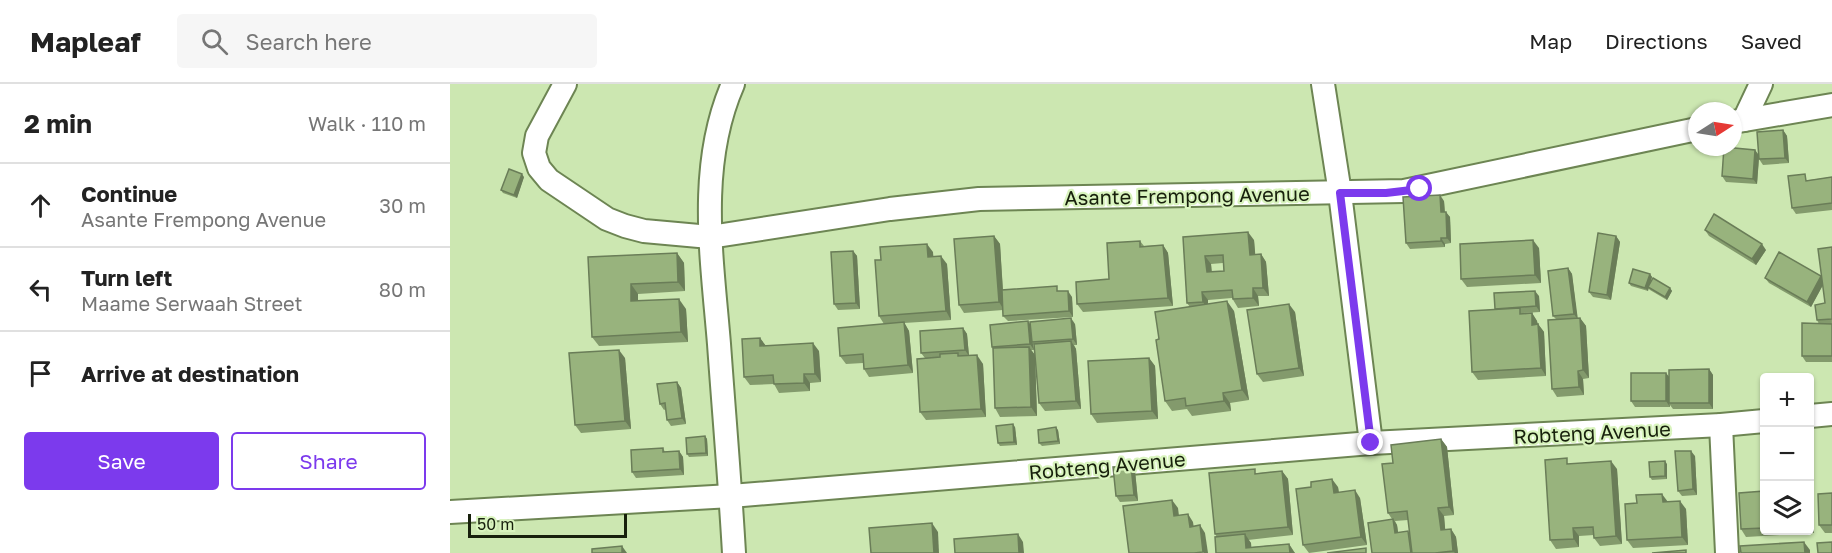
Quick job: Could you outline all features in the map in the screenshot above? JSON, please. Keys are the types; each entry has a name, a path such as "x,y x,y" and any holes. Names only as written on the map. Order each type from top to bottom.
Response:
{"street":[{"name":"Asante Frempong Avenue","path":"565,84 537,136 534,153 539,168 549,180 607,219 625,226 644,231 710,237 890,208 979,199 1386,193 1412,190 1688,131"},
{"path":"733,84 717,129 711,163 710,237 734,553"},
{"path":"1323,84 1340,193 1371,443"},
{"path":"1742,115 1761,84"},
{"path":"1742,120 1832,105"},
{"path":"1814,416 1832,414"},
{"name":"Robteng Avenue","path":"450,512 731,496 1371,443 1760,421"},
{"path":"1721,425 1727,553"}],"building":[{"path":"1783,130 1785,158 1759,159 1757,132"},
{"path":"1742,149 1755,150 1753,179 1722,176 1723,156 1742,156"},
{"path":"509,169 522,174 514,195 501,190"},
{"path":"1805,174 1806,181 1832,177 1832,203 1792,208 1788,176"},
{"path":"1440,195 1441,212 1446,212 1447,238 1441,238 1441,241 1406,243 1403,197"},
{"path":"1714,214 1762,244 1752,259 1705,230"},
{"path":"1248,232 1250,255 1261,254 1263,288 1253,288 1253,298 1233,299 1232,290 1202,292 1203,302 1187,303 1183,237","holes":["1223,255 1224,271 1207,272 1205,256"]},
{"path":"1598,233 1616,236 1607,295 1589,292"},
{"path":"994,236 999,302 959,305 954,239"},
{"path":"1533,240 1535,275 1461,279 1460,244"},
{"path":"1140,241 1140,247 1163,245 1168,298 1077,304 1076,282 1109,279 1107,243"},
{"path":"927,244 928,257 941,256 946,311 879,316 875,260 881,260 880,247"},
{"path":"1832,247 1832,319 1817,320 1815,305 1825,303 1818,249"},
{"path":"853,251 856,303 834,304 831,252"},
{"path":"1779,252 1821,276 1807,302 1765,278"},
{"path":"677,253 678,282 631,284 631,301 679,299 681,332 592,337 588,257"},
{"path":"1568,268 1574,314 1553,316 1548,271"},
{"path":"1633,269 1650,274 1645,288 1629,283"},
{"path":"1653,278 1670,288 1665,297 1648,287"},
{"path":"1057,286 1057,291 1068,291 1069,311 1003,316 1002,290"},
{"path":"1535,291 1536,306 1495,309 1494,293"},
{"path":"1227,301 1242,390 1223,393 1224,401 1186,406 1185,398 1165,401 1156,340 1159,339 1155,312"},
{"path":"1289,304 1299,368 1257,374 1247,310"},
{"path":"1520,308 1520,314 1532,313 1532,325 1538,324 1541,368 1472,372 1469,311"},
{"path":"1071,318 1073,339 1032,342 1030,322"},
{"path":"1580,318 1583,370 1578,371 1579,387 1552,389 1548,320"},
{"path":"1028,321 1030,344 992,347 990,325"},
{"path":"904,322 908,365 864,369 863,354 840,356 838,328"},
{"path":"1802,323 1832,324 1832,356 1802,356"},
{"path":"963,328 965,350 921,353 920,331"},
{"path":"760,338 760,346 813,343 815,374 804,374 804,383 774,384 773,375 744,377 742,339"},
{"path":"1071,341 1076,401 1039,403 1034,344"},
{"path":"1029,347 1031,407 995,408 993,348"},
{"path":"619,350 625,421 575,425 569,353"},
{"path":"958,353 958,356 977,355 981,409 920,412 917,359"},
{"path":"1149,358 1152,411 1091,414 1088,361"},
{"path":"1709,369 1709,403 1669,403 1669,370"},
{"path":"1631,373 1666,373 1666,401 1631,401"},
{"path":"677,382 682,418 667,420 665,403 660,404 657,384"},
{"path":"1013,424 1014,442 998,443 996,426"},
{"path":"1056,427 1058,441 1039,443 1038,430"},
{"path":"705,436 706,453 687,454 686,438"},
{"path":"1441,439 1449,507 1438,508 1441,530 1451,529 1453,551 1412,553 1407,511 1388,513 1382,464 1393,463 1391,445"},
{"path":"663,448 663,452 679,451 680,469 632,472 631,450"},
{"path":"1675,451 1691,451 1693,489 1678,491"},
{"path":"1567,458 1567,464 1611,461 1616,536 1594,538 1593,527 1573,528 1574,539 1550,540 1545,460"},
{"path":"1665,461 1665,476 1650,477 1649,462"},
{"path":"1131,466 1134,495 1116,496 1113,467"},
{"path":"1255,469 1255,474 1282,471 1288,527 1215,534 1209,473"},
{"path":"1332,479 1334,493 1355,490 1361,537 1303,545 1296,489 1311,487 1311,482"},
{"path":"1760,491 1760,528 1741,529 1739,493"},
{"path":"1832,493 1832,525 1819,525 1818,494"},
{"path":"1662,494 1663,502 1680,501 1682,537 1627,540 1625,504 1637,503 1636,495"},
{"path":"1172,500 1174,516 1188,514 1190,527 1200,525 1203,552 1129,553 1123,506"},
{"path":"1393,519 1395,533 1408,531 1411,553 1372,553 1368,523"},
{"path":"932,523 934,553 871,553 869,528"},
{"path":"1018,534 1019,553 955,553 954,539"},
{"path":"1245,534 1246,548 1289,544 1290,553 1216,553 1215,537"},
{"path":"1804,542 1805,553 1741,553 1740,546"},
{"path":"1832,542 1832,553 1818,553 1817,543"},
{"path":"622,546 622,553 592,553 592,549"},
{"path":"1366,548 1366,553 1327,553"},
{"path":"1686,550 1686,553 1652,553"}],"route":[{"path":"1371,443 1340,193 1386,193 1420,189"}]}
